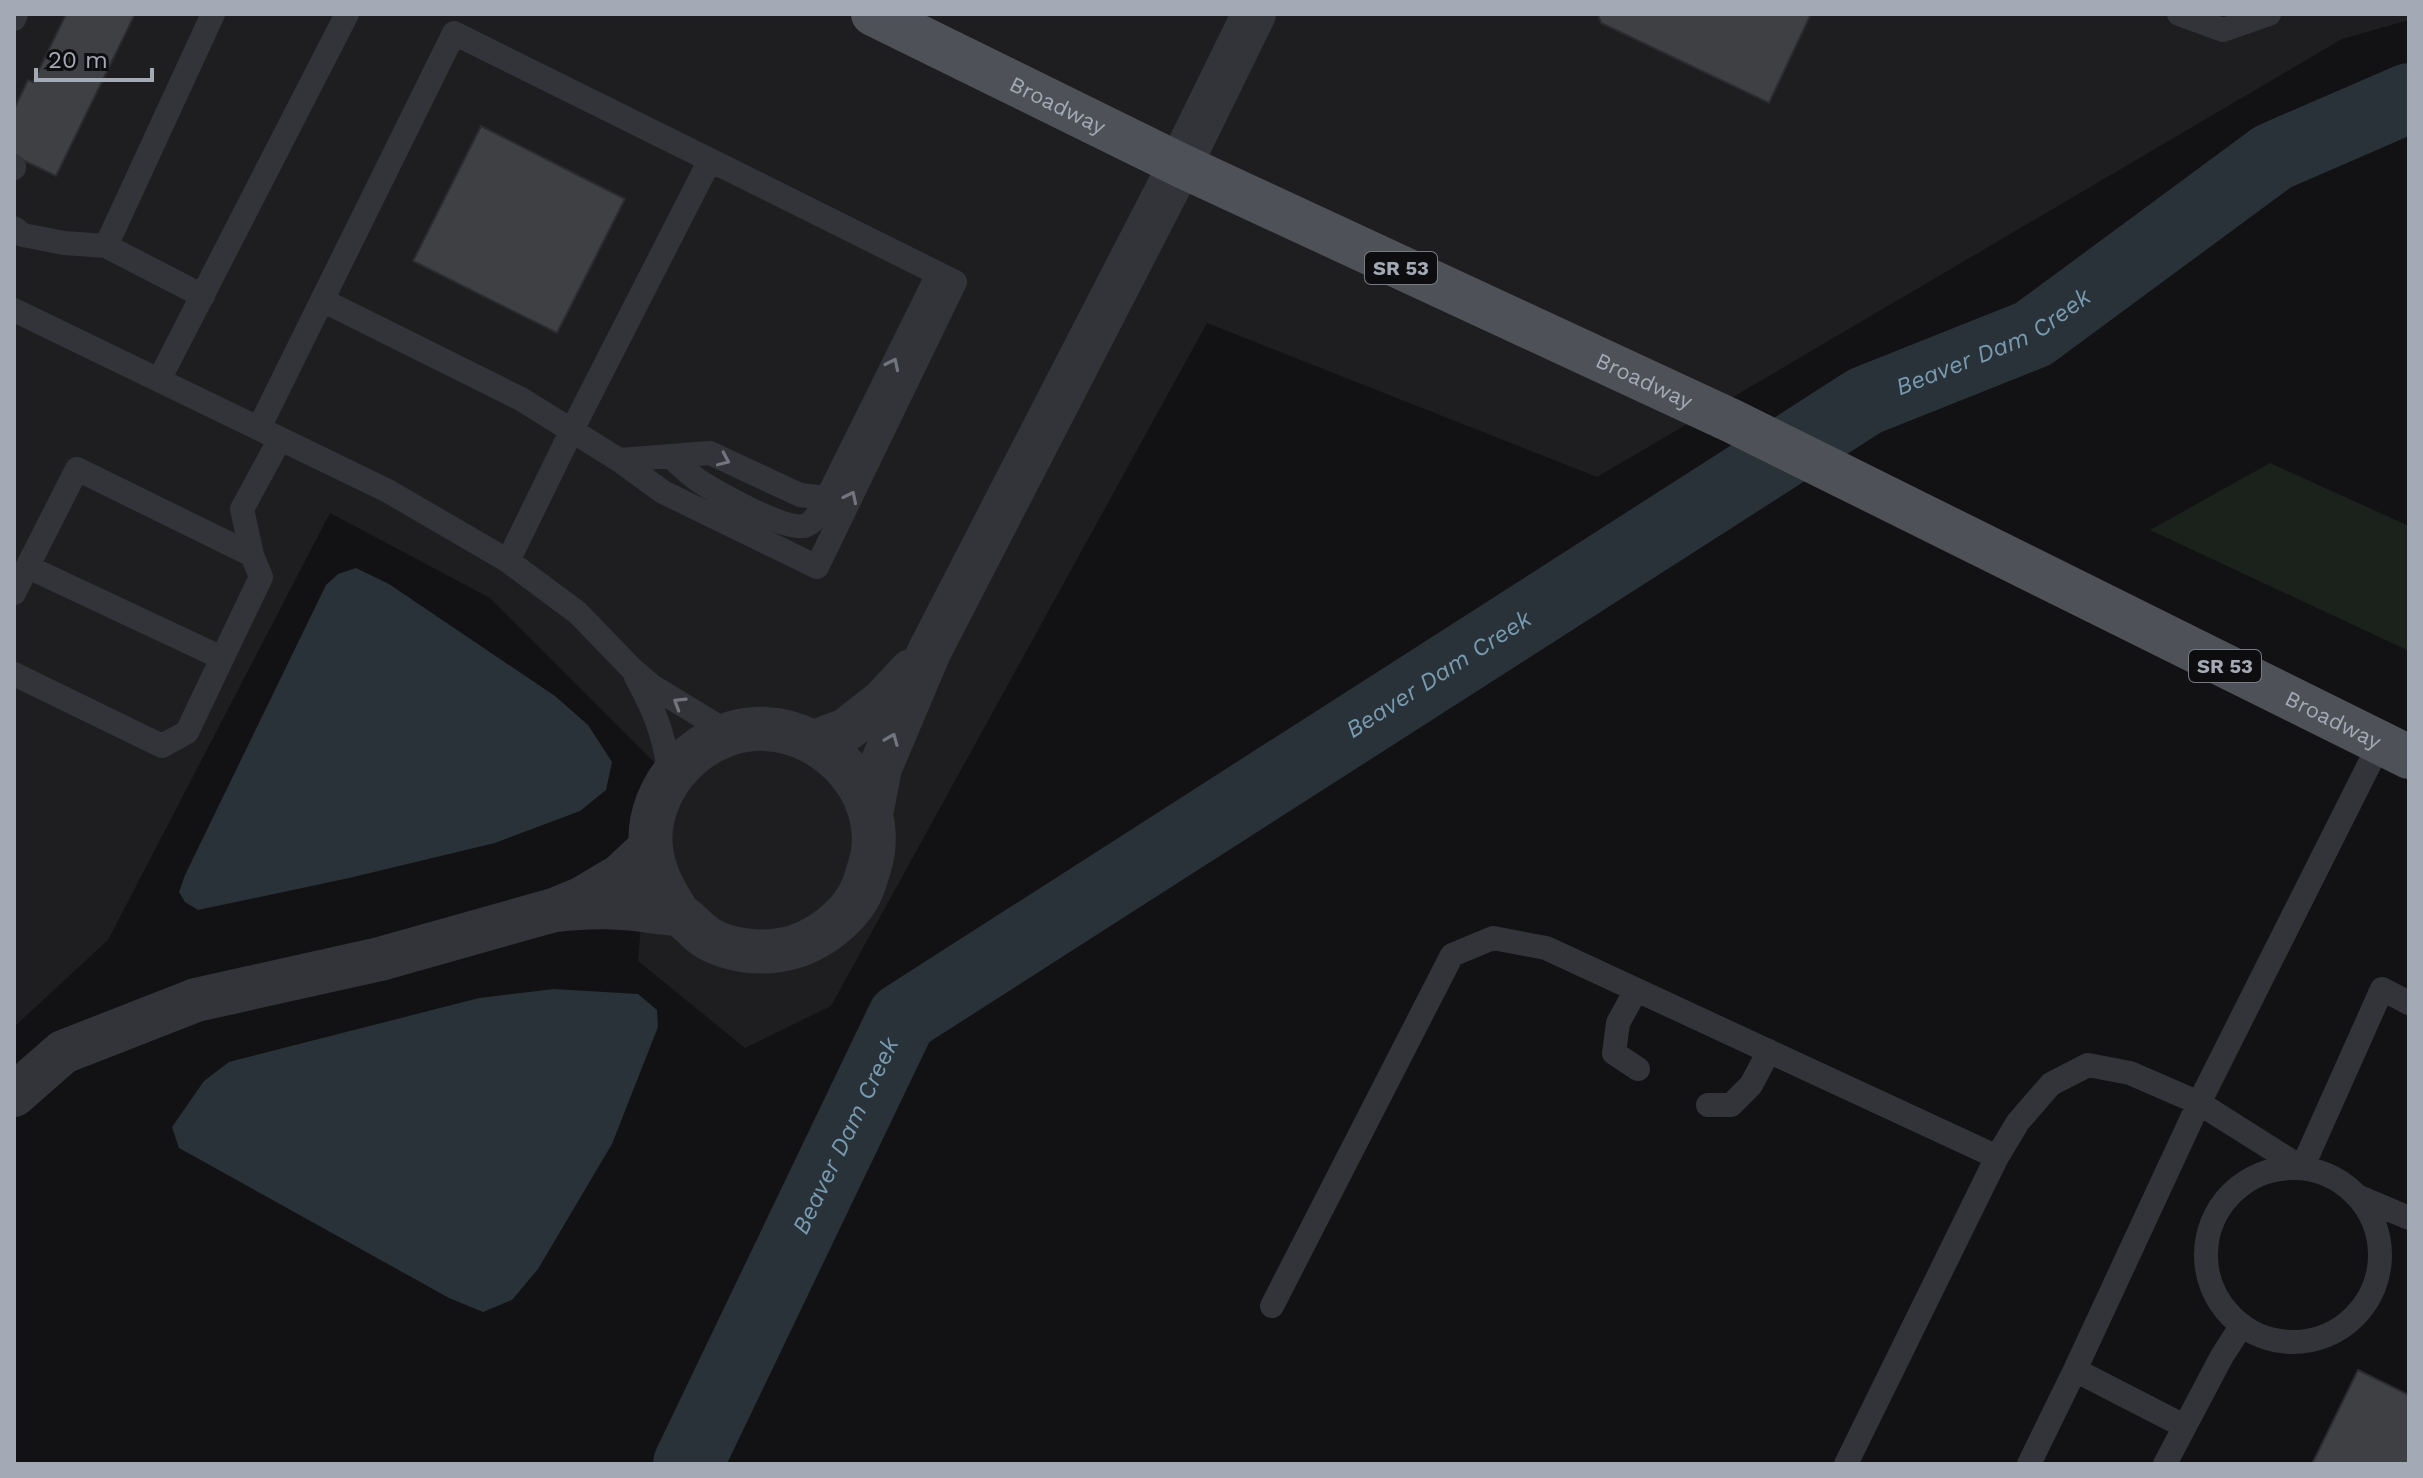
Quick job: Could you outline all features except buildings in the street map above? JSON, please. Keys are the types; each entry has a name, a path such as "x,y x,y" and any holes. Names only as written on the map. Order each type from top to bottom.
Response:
{"main road":[{"name":"Broadway","path":"873,14 1180,165 1732,421 2395,750"}],"street":[{"path":"871,814 857,780 833,753 814,742 801,735 765,728 729,733 697,750 670,776 655,810 651,847 659,884 679,915 709,939 744,950 781,950 816,938 844,916 864,885 873,850 871,814 880,768 929,652 1180,165 1254,14"},
{"path":"814,742 846,730 883,701 929,652"},
{"path":"14,1095 63,1052 196,1000 380,959 554,910 583,898 620,876 651,847"},
{"path":"554,910 600,905 679,915"}],"lane":[{"path":"106,246 213,14"},
{"path":"159,380 347,14"},
{"path":"2179,14 2223,30 2269,14"},
{"path":"14,674 162,746 187,732 261,577 252,555 242,509 269,434 322,300 454,33 946,278"},
{"path":"508,561 710,160"},
{"path":"14,228 23,235 64,243 106,246 203,296"},
{"path":"670,456 698,480 768,517 805,526 815,519 827,498 946,278"},
{"path":"322,300 521,399 619,460 663,492 817,567 946,278"},
{"path":"14,310 388,491 508,561 578,613 652,686 729,733"},
{"path":"619,460 710,453 800,495 827,498"},
{"path":"14,593 77,469 252,555"},
{"path":"28,567 222,658"},
{"path":"631,668 665,740 670,776"},
{"path":"2029,1464 2199,1103 2395,750"},
{"path":"1272,1306 1452,955 1493,938 1546,948 1997,1157"},
{"path":"2302,1168 2382,989 2409,1003"},
{"path":"1636,990 1618,1023 1614,1053 1638,1069"},
{"path":"1708,1105 1731,1105 1751,1085 1769,1051"},
{"path":"1846,1464 1997,1157 2018,1122 2051,1084 2088,1065 2130,1073 2199,1103 2302,1168"},
{"path":"2357,1196 2372,1217 2379,1242 2379,1267 2372,1292 2358,1313 2338,1329 2315,1340 2289,1342 2264,1337 2242,1325 2222,1308 2210,1282 2206,1253 2211,1225 2226,1200 2247,1181 2274,1170 2302,1168 2323,1173 2357,1196 2409,1218"},
{"path":"2165,1464 2242,1325"},
{"path":"2075,1370 2184,1426"}],"shaded area":[{"path":"14,14 2409,14 2409,20 2342,39 1597,477 1207,323 831,1006 745,1048 638,961 654,762 490,598 330,513 108,940 14,1027"},
{"path":"2270,463 2409,526 2409,651 2150,530"},
{"path":"356,568 389,584 555,696 588,725 612,762 606,790 580,811 495,843 198,910 185,902 179,892 185,875 326,585 338,574"},
{"path":"554,989 638,994 657,1010 658,1027 612,1144 538,1269 512,1300 483,1312 449,1298 179,1148 172,1127 204,1081 229,1062 479,998"}],"waterway":[{"name":"Beaver Dam Creek","path":"688,1464 902,1018 1865,401 2033,334 2273,157 2409,98"}]}
